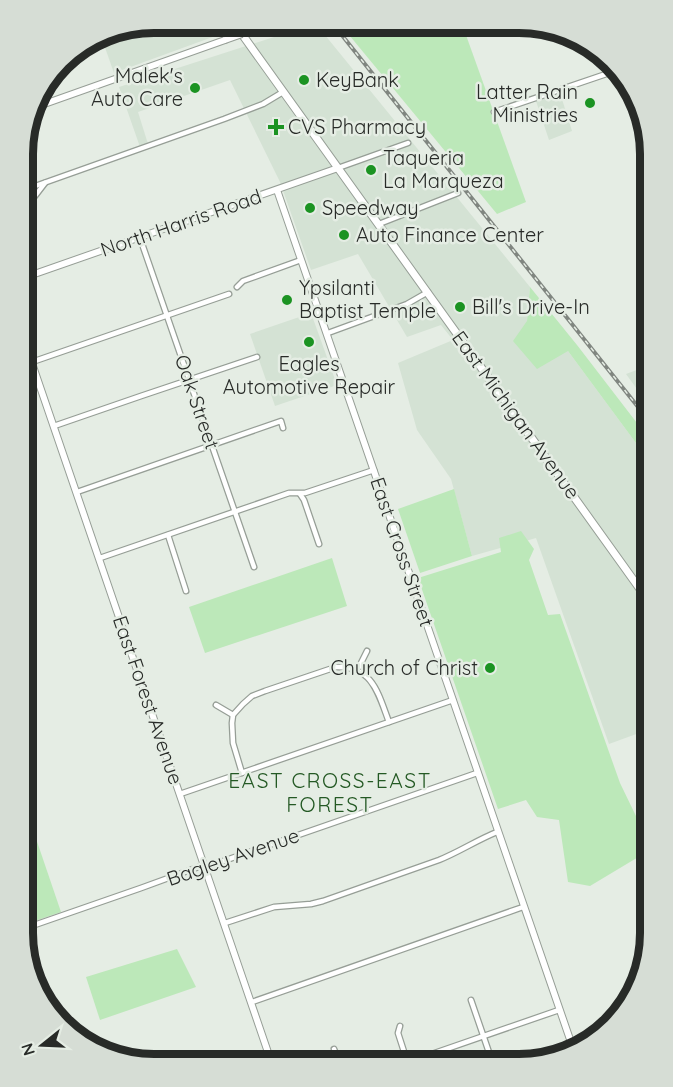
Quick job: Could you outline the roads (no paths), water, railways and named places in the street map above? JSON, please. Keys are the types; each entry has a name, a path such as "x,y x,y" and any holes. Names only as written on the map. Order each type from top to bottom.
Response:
{"main road":[{"name":"East Michigan Avenue","path":"241,33 640,589"}],"street":[{"path":"44,104 245,33"},
{"path":"494,112 608,73"},
{"path":"33,187 224,119 262,104 283,92"},
{"path":"338,168 408,143"},
{"name":"North Harris Road","path":"33,275 338,168"},
{"path":"33,197 45,183"},
{"name":"East Cross Street","path":"277,190 571,1042"},
{"path":"379,224 458,193"},
{"name":"Oak Street","path":"140,238 254,567"},
{"path":"237,287 243,281 302,260"},
{"path":"328,333 407,304 428,292"},
{"path":"33,362 228,294"},
{"path":"54,426 257,357"},
{"name":"East Forest Avenue","path":"33,365 269,1054"},
{"path":"77,492 280,419 283,428"},
{"path":"100,558 289,493 300,494 374,470"},
{"path":"300,494 319,544"},
{"path":"168,536 186,591"},
{"path":"358,669 367,651"},
{"path":"242,773 233,743 233,715 248,700 265,691 336,667 358,669 375,686 389,722"},
{"path":"180,795 453,700"},
{"path":"216,705 233,715"},
{"name":"Bagley Avenue","path":"33,925 477,772"},
{"path":"225,923 274,907 323,901 439,860 497,832"},
{"path":"252,1002 523,907"},
{"path":"471,1000 490,1054"},
{"path":"434,1054 559,1010"},
{"path":"400,1026 398,1033 403,1054"},
{"path":"334,1049 336,1054"}],"railway":[{"path":"340,33 640,409"}],"place":[{"name":"KeyBank","path":"304,80"},
{"name":"Malek's Auto Care","path":"195,88"},
{"name":"Latter Rain Ministries","path":"590,103"},
{"name":"CVS Pharmacy","path":"276,127"},
{"name":"Taqueria La Marqueza","path":"371,170"},
{"name":"Speedway","path":"310,208"},
{"name":"Auto Finance Center","path":"344,235"},
{"name":"Ypsilanti Baptist Temple","path":"287,300"},
{"name":"Bill's Drive-In","path":"460,307"},
{"name":"Eagles Automotive Repair","path":"309,342"},
{"name":"Church of Christ","path":"490,668"}],"district":[{"name":"EAST CROSS-EAST FOREST","path":"330,793"}]}
